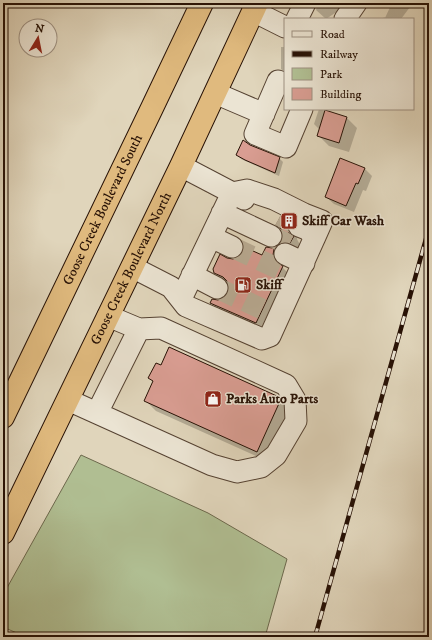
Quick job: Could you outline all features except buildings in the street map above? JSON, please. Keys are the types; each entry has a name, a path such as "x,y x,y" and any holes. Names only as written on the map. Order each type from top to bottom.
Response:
{"highway":[{"name":"Goose Creek Boulevard South","path":"3,416 202,3"},
{"name":"Goose Creek Boulevard North","path":"3,533 181,166 255,7"}],"lane":[{"path":"298,18 305,3"},
{"path":"346,18 356,3"},
{"path":"255,7 284,26"},
{"path":"284,84 278,81 255,134 286,147 302,110"},
{"path":"215,93 264,114"},
{"path":"181,166 232,193 273,231 254,238 250,226 222,213"},
{"path":"132,267 171,287 186,306 262,339 270,336 270,313 298,251 322,221 274,199 247,190 232,193"},
{"path":"181,299 232,193"},
{"path":"211,237 232,247"},
{"path":"192,275 217,288"},
{"path":"68,400 212,465 237,472 261,467 276,455 296,421 295,400 286,385 161,328 139,329 108,316"},
{"path":"97,413 139,329"}],"green space":[{"path":"81,455 208,513 287,559 265,637 26,637 3,627 3,595"}],"tunnel":[{"path":"280,216 299,226"},
{"path":"271,236 289,245"},
{"path":"232,247 281,270"},
{"path":"217,288 262,309"}],"railway":[{"path":"315,637 429,228"}],"place":[{"name":"Skiff Car Wash","path":"289,221"},
{"name":"Skiff","path":"243,285"},
{"name":"Parks Auto Parts","path":"213,399"}]}
